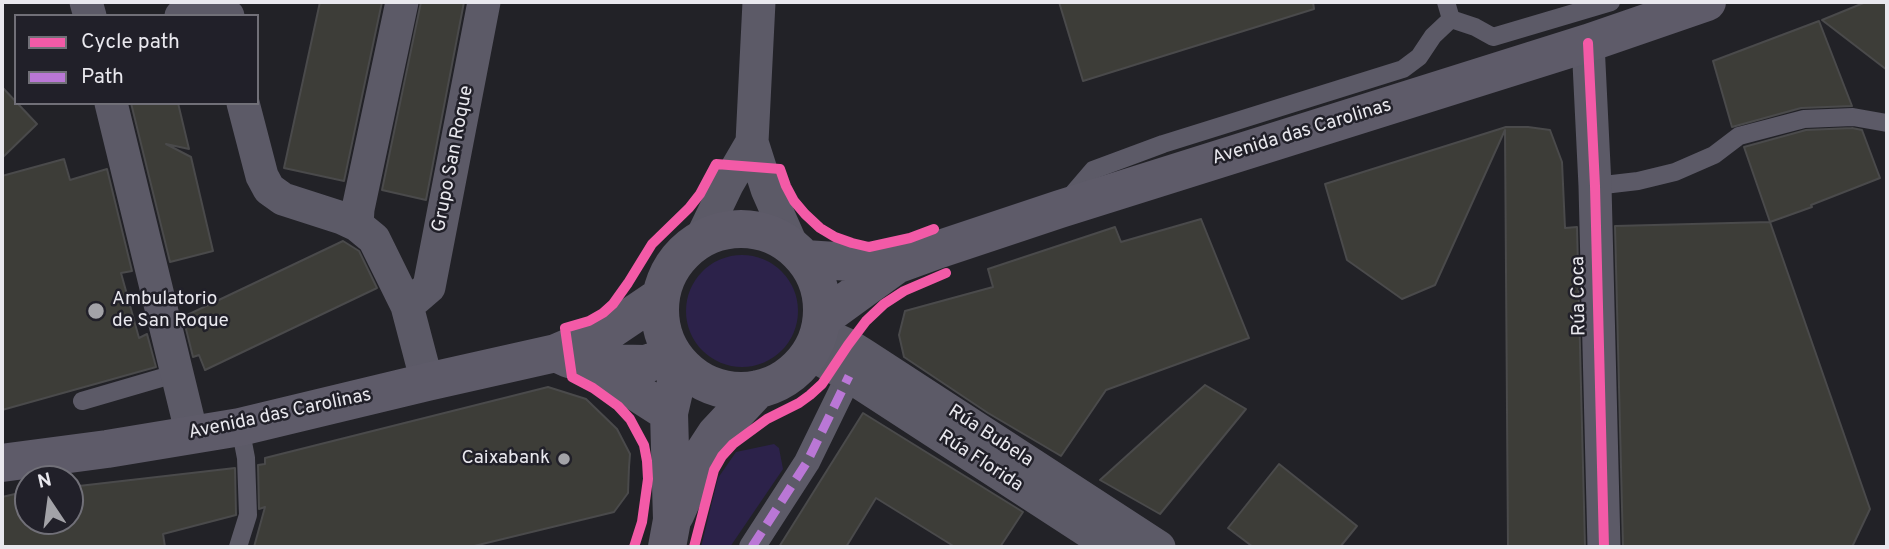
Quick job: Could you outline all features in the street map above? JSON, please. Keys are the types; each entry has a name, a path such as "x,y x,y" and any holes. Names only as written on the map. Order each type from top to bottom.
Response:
{"main road":[{"name":"Avenida das Carolinas","path":"896,265 1060,209 1588,43 1707,2"},
{"path":"817,334 822,296 817,277 799,253 774,235 751,229 728,229 702,237 683,252 668,274 661,296 660,317 664,335 676,360 697,379 714,388 734,390 758,389 783,379 796,369 817,334 896,265"},
{"path":"799,253 896,265"},
{"path":"573,358 591,339 612,329 661,296"},
{"name":"Avenida das Carolinas","path":"2,463 240,427 427,382 573,358"},
{"path":"573,358 646,364 676,360"},
{"path":"573,358 669,413"},
{"path":"670,533 669,413 676,360"},
{"path":"670,533 701,457 716,435 758,389"}],"street":[{"path":"357,225 358,209 402,2"},
{"name":"Grupo San Roque","path":"407,306 429,287 484,2"},
{"path":"759,2 752,142 767,189 799,253"},
{"path":"184,14 194,6 206,5 225,14"},
{"name":"Rúa Coca","path":"1588,43 1595,186 1604,547"},
{"path":"111,105 192,435"},
{"path":"244,105 262,177 269,189 283,199 357,225 374,239 407,306 427,382"},
{"path":"702,237 752,142"},
{"name":"Rúa Florida","path":"817,334 849,376 1112,547"},
{"name":"Rúa Bubela","path":"817,334 848,345 1159,547"},
{"path":"752,547 807,462 849,376"}],"lane":[{"path":"1446,2 1451,19"},
{"path":"1451,19 1475,27 1493,37 1611,2"},
{"path":"1060,209 1093,170 1163,144 1402,69 1419,57 1433,36 1451,19"},
{"path":"1595,186 1675,173 1714,155 1739,136 1804,119 1853,117 1887,123"},
{"path":"82,401 178,373"},
{"path":"238,547 248,515 246,458 240,427"}],"shaded area":[{"path":"742,255 763,260 781,272 793,290 798,311 793,332 781,350 763,362 742,367 721,362 703,350 691,332 686,311 691,290 703,272 721,260"},
{"path":"774,444 779,448 783,469 730,547 701,547 718,478 736,452"}],"building":[{"path":"320,2 382,2 344,181 284,168"},
{"path":"421,2 464,2 426,200 382,190"},
{"path":"1059,2 1313,2 1314,9 1083,81"},
{"path":"1866,2 1887,2 1887,70 1822,20"},
{"path":"1819,21 1852,106 1801,108 1732,127 1713,61"},
{"path":"2,87 14,100 14,105 19,105 37,124 2,158"},
{"path":"131,105 178,105 189,149 166,144 191,157 213,251 170,262"},
{"path":"1506,127 1550,130 1562,162 1565,228 1577,227 1585,547 1508,547 1505,130 1435,285 1402,299 1347,260 1325,184"},
{"path":"1806,130 1862,130 1880,178 1770,222 1744,147"},
{"name":"Ambulatorio de San Roque","path":"64,159 70,180 107,169 132,271 121,273 139,338 147,334 156,367 2,410 2,176"},
{"path":"1201,219 1249,338 1106,390 1061,456 988,413 904,357 899,335 905,311 993,287 988,269 1115,227 1121,242"},
{"path":"1770,222 1870,509 1852,547 1623,547 1615,226"},
{"path":"343,241 359,251 377,288 205,370 199,355 193,357 183,317"},
{"path":"1205,385 1246,409 1160,514 1100,480"},
{"path":"548,387 586,399 617,429 630,454 628,493 614,512 470,547 254,547 265,507 259,509 258,465 265,464 265,458"},
{"path":"863,413 1023,512 1000,547 955,547 876,498 846,547 779,547"},
{"path":"1279,464 1357,526 1340,547 1253,547 1228,528"},
{"path":"235,468 236,515 163,534 165,547 2,547 2,497 14,494 14,535 84,535 84,485"}],"marked path":[{"path":"752,547 807,462 849,376"}],"cycle path":[{"path":"1588,43 1595,186 1604,547"},
{"path":"634,547 642,522 648,479 644,445 630,419 618,406 572,377 565,328 589,321 613,304 652,244 700,194 716,164 780,169 794,201 805,214 820,228 852,243 869,247 910,238 934,229"},
{"path":"694,547 714,470 733,444 767,419 799,403 822,384 866,321 884,304 904,291 946,273"}],"place":[{"name":"Ambulatorio de San Roque","path":"96,311"},
{"name":"Caixabank","path":"564,459"}]}
